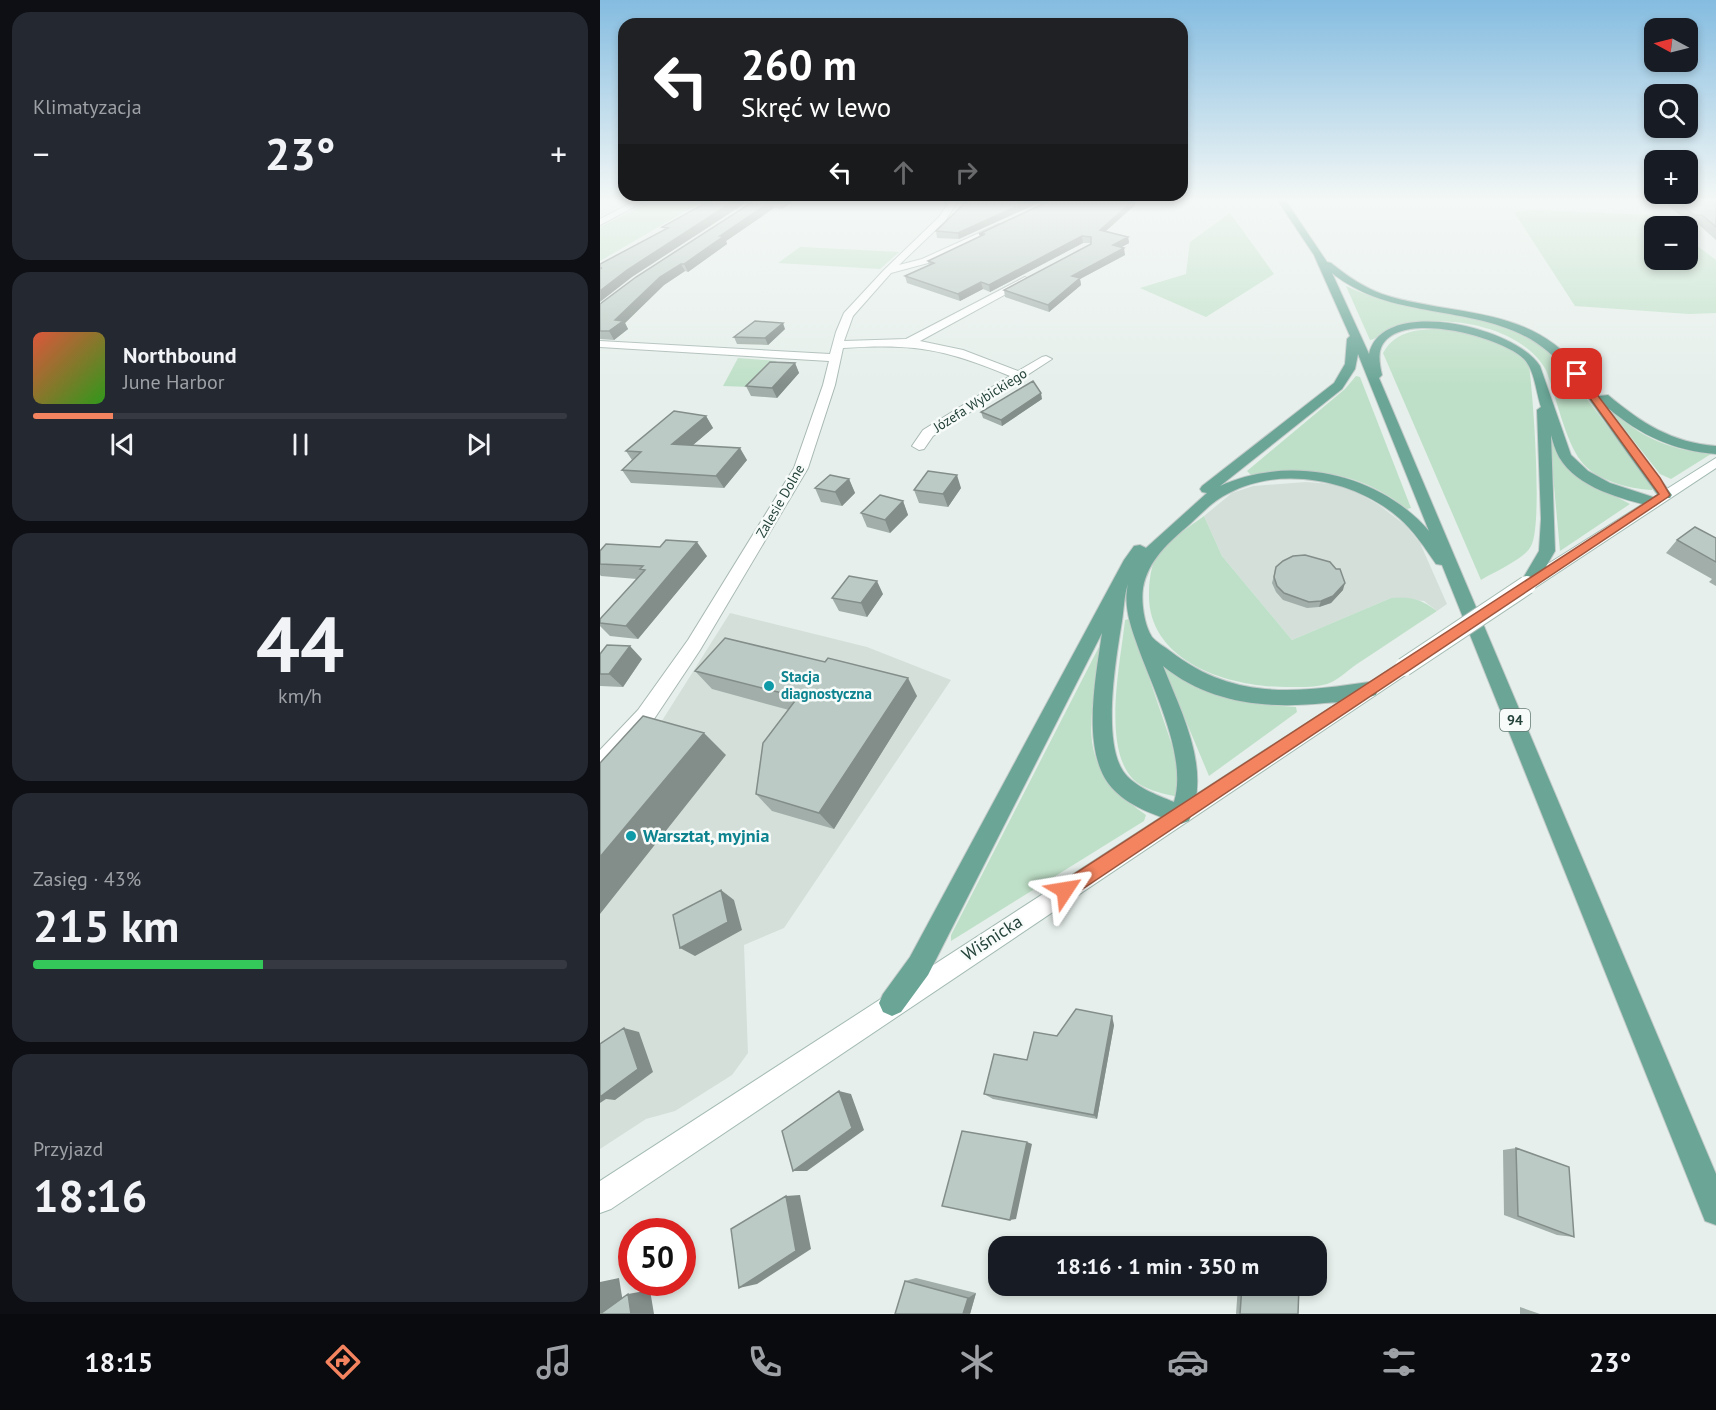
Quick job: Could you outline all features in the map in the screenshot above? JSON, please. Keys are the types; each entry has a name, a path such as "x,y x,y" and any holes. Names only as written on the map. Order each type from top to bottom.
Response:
{"main road":[{"name":"94","path":"1322,262 1459,583 1716,1210"},
{"path":"1327,262 1346,281 1365,291 1402,303 1496,321 1529,333 1555,350 1577,374 1656,480 1659,499 1604,486 1574,467 1565,456 1533,364 1517,347 1478,332 1435,325 1400,329 1381,339 1376,345 1373,359 1378,391"},
{"path":"892,1003 919,966 1130,564 1146,542 1343,381 1352,364 1352,328"},
{"path":"1577,374 1642,429 1674,444 1716,450"},
{"path":"1527,585 1547,551 1548,519 1542,393"},
{"path":"1118,589 1102,730 1107,756 1115,777 1136,794 1181,814 1188,787 1186,760 1137,616 1134,590 1142,564 1155,545 1215,494 1229,486 1250,480 1301,475 1324,477 1352,484 1378,496 1418,528 1459,583"},
{"path":"1145,641 1170,663 1196,679 1223,691 1253,697 1308,699 1369,690"}],"street":[{"name":"Zalesie Dolne","path":"600,764 645,716 682,663 801,468 829,385 836,352 848,315 897,262"},
{"path":"887,272 920,262"},
{"path":"909,342 1036,274"},
{"path":"600,344 836,352 909,342 958,352 1018,376"},
{"name":"Józefa Wybickiego","path":"919,446 927,434 1046,359"},
{"name":"Wiśnicka","path":"600,1198 818,1046 892,1003 1716,462"}],"shaded area":[{"path":"1306,482 1333,484 1357,492 1405,525 1420,543 1447,604 1437,611 1424,601 1391,598 1292,640 1222,556 1204,516 1232,493 1253,486"},
{"path":"730,613 867,647 951,680 784,928 744,945 748,1053 732,1075 675,1111 646,1119 600,1149 600,792 653,735"}],"green space":[{"path":"779,262 887,262 880,269"},
{"path":"1187,262 1266,262 1274,274 1206,317 1140,288 1186,274"},
{"path":"1547,262 1644,262 1644,270 1698,270 1698,262 1716,262 1716,313 1689,314 1575,306"},
{"path":"1346,286 1373,297 1491,323 1519,333 1544,349 1565,370 1652,485 1652,490 1633,488 1613,482 1587,468 1570,442 1546,370 1521,344 1485,328 1446,321 1408,324 1389,330 1370,340"},
{"path":"1443,329 1479,335 1502,343 1521,356 1529,365 1536,458 1535,533 1528,551 1509,565 1481,580 1383,353 1388,345 1401,335 1409,332"},
{"path":"738,358 777,361 749,387 723,386"},
{"path":"1356,376 1360,377 1411,508 1407,509 1370,486 1333,474 1294,471 1251,475 1247,471 1345,389"},
{"path":"1603,402 1639,432 1665,444 1711,454 1671,479 1660,474"},
{"path":"1548,421 1557,454 1571,473 1630,504 1560,551"},
{"path":"1204,516 1222,556 1292,640 1391,598 1415,599 1437,611 1331,683 1307,687 1264,686 1217,675 1195,666 1176,653 1162,637 1152,617 1149,593 1156,557 1172,540"},
{"path":"1129,619 1172,745 1180,776 1178,797 1139,784 1127,771 1119,753 1116,731 1117,683 1125,620"},
{"path":"1101,643 1103,645 1091,720 1096,759 1106,778 1122,796 1146,815 1144,821 951,941 951,935"},
{"path":"1162,664 1194,685 1225,698 1258,704 1296,707 1297,712 1209,776"}],"building":[{"path":"639,262 600,291 600,269 602,268 600,264"},
{"path":"659,262 686,262 660,277 615,320 623,321 609,331 600,331 600,304"},
{"path":"932,262 1032,262 989,285 981,282 958,294 905,276 934,263"},
{"path":"1056,262 1097,262 1072,276 1080,278 1048,305 1004,290"},
{"path":"755,321 783,323 765,338 734,337"},
{"path":"770,362 795,363 772,388 746,386"},
{"path":"1033,381 1041,393 1001,420 981,412"},
{"path":"674,411 706,416 672,444 740,448 716,476 622,470 641,452 626,451"},
{"path":"928,471 957,475 943,494 914,490"},
{"path":"830,475 849,479 835,492 815,488"},
{"path":"880,495 903,501 885,520 861,513"},
{"path":"1695,527 1716,538 1716,562 1677,540"},
{"path":"666,540 697,542 626,626 600,623 600,619 645,570 640,569 643,566 600,564 600,551 606,544 660,547"},
{"path":"1305,555 1330,562 1336,569 1340,569 1345,583 1333,596 1321,601 1309,602 1284,593 1277,586 1274,577 1276,567 1293,556"},
{"path":"849,576 877,581 861,603 832,598"},
{"path":"725,638 825,662 828,658 908,678 819,813 756,794 763,743 798,697 695,671"},
{"path":"607,645 630,646 609,674 600,674 600,654"},
{"path":"643,716 704,733 600,857 600,763"},
{"path":"721,890 728,922 680,948 673,915"},
{"path":"1076,1009 1112,1016 1094,1115 984,1094 994,1054 1027,1060 1034,1032 1057,1036"},
{"path":"624,1028 638,1069 600,1097 600,1044"},
{"path":"839,1091 852,1128 793,1171 782,1131"},
{"path":"962,1131 1027,1142 1010,1220 942,1206"},
{"path":"1516,1148 1569,1167 1574,1237 1518,1216"},
{"path":"786,1196 796,1251 739,1288 731,1229"},
{"path":"905,1281 968,1298 963,1314 895,1314"},
{"path":"625,1296 628,1296 631,1314 600,1314"},
{"path":"1241,1296 1299,1296 1298,1314 1240,1314"}],"place":[{"name":"Stacja diagnostyczna","path":"769,686"},
{"name":"Warsztat, myjnia","path":"631,836"}],"route":[{"path":"1065,890 1665,495 1577,374"}]}
